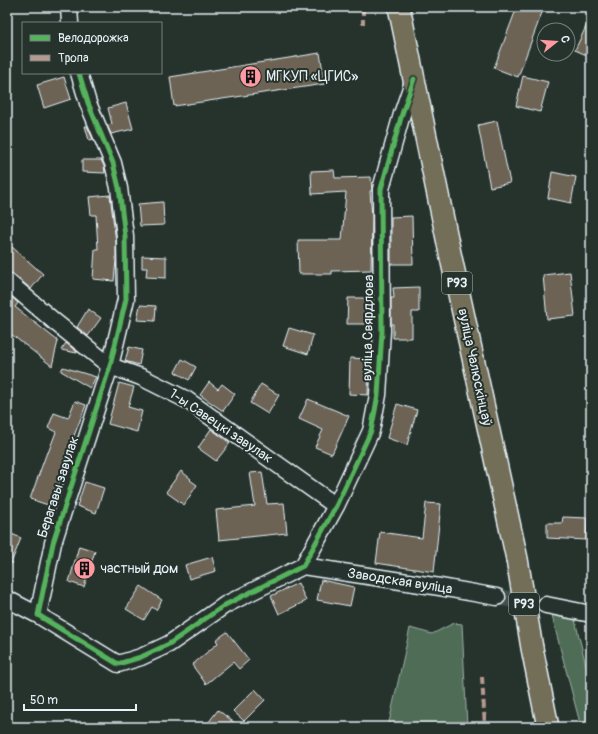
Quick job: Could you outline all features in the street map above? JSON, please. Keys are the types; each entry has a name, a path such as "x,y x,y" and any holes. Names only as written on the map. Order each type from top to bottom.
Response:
{"main road":[{"name":"вуліца Чалюскінцаў","path":"399,7 452,261 517,559 532,648 548,727"}],"street":[{"path":"69,7 70,22"},
{"name":"Берагавы завулак","path":"38,615 53,543 110,366 126,299 125,236 119,188 112,163 88,104 79,74"},
{"name":"вуліца Свярдлова","path":"302,566 336,506 371,431 378,395 382,331 381,189 402,114 414,79"},
{"name":"1-ы Савецкі завулак","path":"7,281 110,366 141,377 187,400 336,506"},
{"path":"7,599 38,615 118,664 141,657 169,644 225,605 302,566"},
{"name":"Заводская вуліца","path":"302,566 498,597"},
{"path":"546,606 591,614"}],"green space":[{"path":"552,615 575,620 591,686 591,727 581,727"},
{"path":"454,623 462,624 467,727 388,727 410,628 432,634"}],"building":[{"path":"517,7 544,7 538,22 536,22 536,29 518,77 494,68"},
{"path":"591,16 591,57 576,50"},
{"name":"МГКУП «ЦГИС»","path":"320,53 325,84 174,106 170,77"},
{"path":"523,76 548,82 540,112 516,106"},
{"path":"64,77 71,99 44,108 37,85"},
{"path":"126,103 133,129 111,134 107,125 112,124 108,108"},
{"path":"497,121 510,183 490,187 478,125"},
{"path":"85,126 87,126 93,139 89,140"},
{"path":"82,160 101,160 105,173 82,172"},
{"path":"334,170 335,178 371,177 371,270 332,271 332,274 299,274 298,240 342,240 346,192 312,194 311,171"},
{"path":"552,172 576,177 571,203 548,198"},
{"path":"110,195 116,242 114,281 93,279 95,249 98,249 96,215 91,215 89,197"},
{"path":"163,202 164,225 140,226 138,204"},
{"path":"412,216 413,264 391,264 391,217"},
{"path":"12,247 43,274 31,289 13,274 7,272 7,253"},
{"path":"142,256 166,257 166,278 146,277 147,268 142,268"},
{"path":"570,272 575,316 547,319 543,275"},
{"path":"419,287 419,312 412,312 412,338 393,338 393,324 391,324 391,298 394,298 393,288"},
{"path":"7,293 18,303 15,307 58,341 52,366 7,331"},
{"path":"348,298 372,298 372,324 347,324"},
{"path":"140,305 156,306 155,321 137,320"},
{"path":"88,309 101,318 88,336 77,327"},
{"path":"289,328 313,335 308,354 283,346"},
{"path":"66,343 77,352 77,353 61,350"},
{"path":"129,347 142,350 139,365 125,361"},
{"path":"350,358 369,359 368,395 349,394"},
{"path":"182,359 196,367 189,380 175,372"},
{"path":"63,367 96,377 90,388 61,371"},
{"path":"209,382 218,389 222,384 235,394 223,411 200,395"},
{"path":"119,383 134,387 128,407 142,411 137,432 108,424"},
{"path":"261,384 279,395 268,414 250,403"},
{"path":"308,399 349,416 332,454 315,447 323,430 299,419"},
{"path":"75,401 86,405 65,459 67,460 51,506 30,499 56,432 48,428 54,413 68,418"},
{"path":"397,404 417,410 407,445 387,438"},
{"path":"211,429 230,443 216,461 198,448"},
{"path":"181,471 197,485 184,505 166,492"},
{"path":"262,472 267,504 284,503 287,533 219,540 216,510 255,506 250,473"},
{"path":"85,482 104,488 96,513 77,506"},
{"path":"426,503 441,504 434,572 376,563 380,532 422,538"},
{"path":"563,517 587,518 586,540 547,538 547,523 562,523"},
{"path":"7,532 21,538 8,571 7,571"},
{"name":"частный дом","path":"79,546 95,551 84,587 69,582"},
{"path":"212,557 216,571 189,579 185,565"},
{"path":"321,580 354,587 350,606 317,600"},
{"path":"298,583 306,601 279,614 271,596"},
{"path":"141,586 162,600 156,610 152,607 144,620 126,609"},
{"path":"227,632 249,660 239,669 233,662 206,684 192,665 218,643 216,640"},
{"path":"255,689 265,700 244,721 233,711"},
{"path":"218,710 240,727 205,727"}],"tunnel":[{"path":"497,597 546,605"}],"marked path":[{"path":"363,7 363,24"},
{"path":"482,677 485,727"}],"cycle path":[{"path":"79,74 88,103 113,163 119,188 125,236 126,299 110,366 53,543 38,615 118,664 141,657 169,644 225,605 303,566 336,506 371,431 378,395 382,331 381,189 402,114 414,79"}],"place":[{"name":"МГКУП «ЦГИС»","path":"250,76"},
{"name":"частный дом","path":"84,568"}]}
